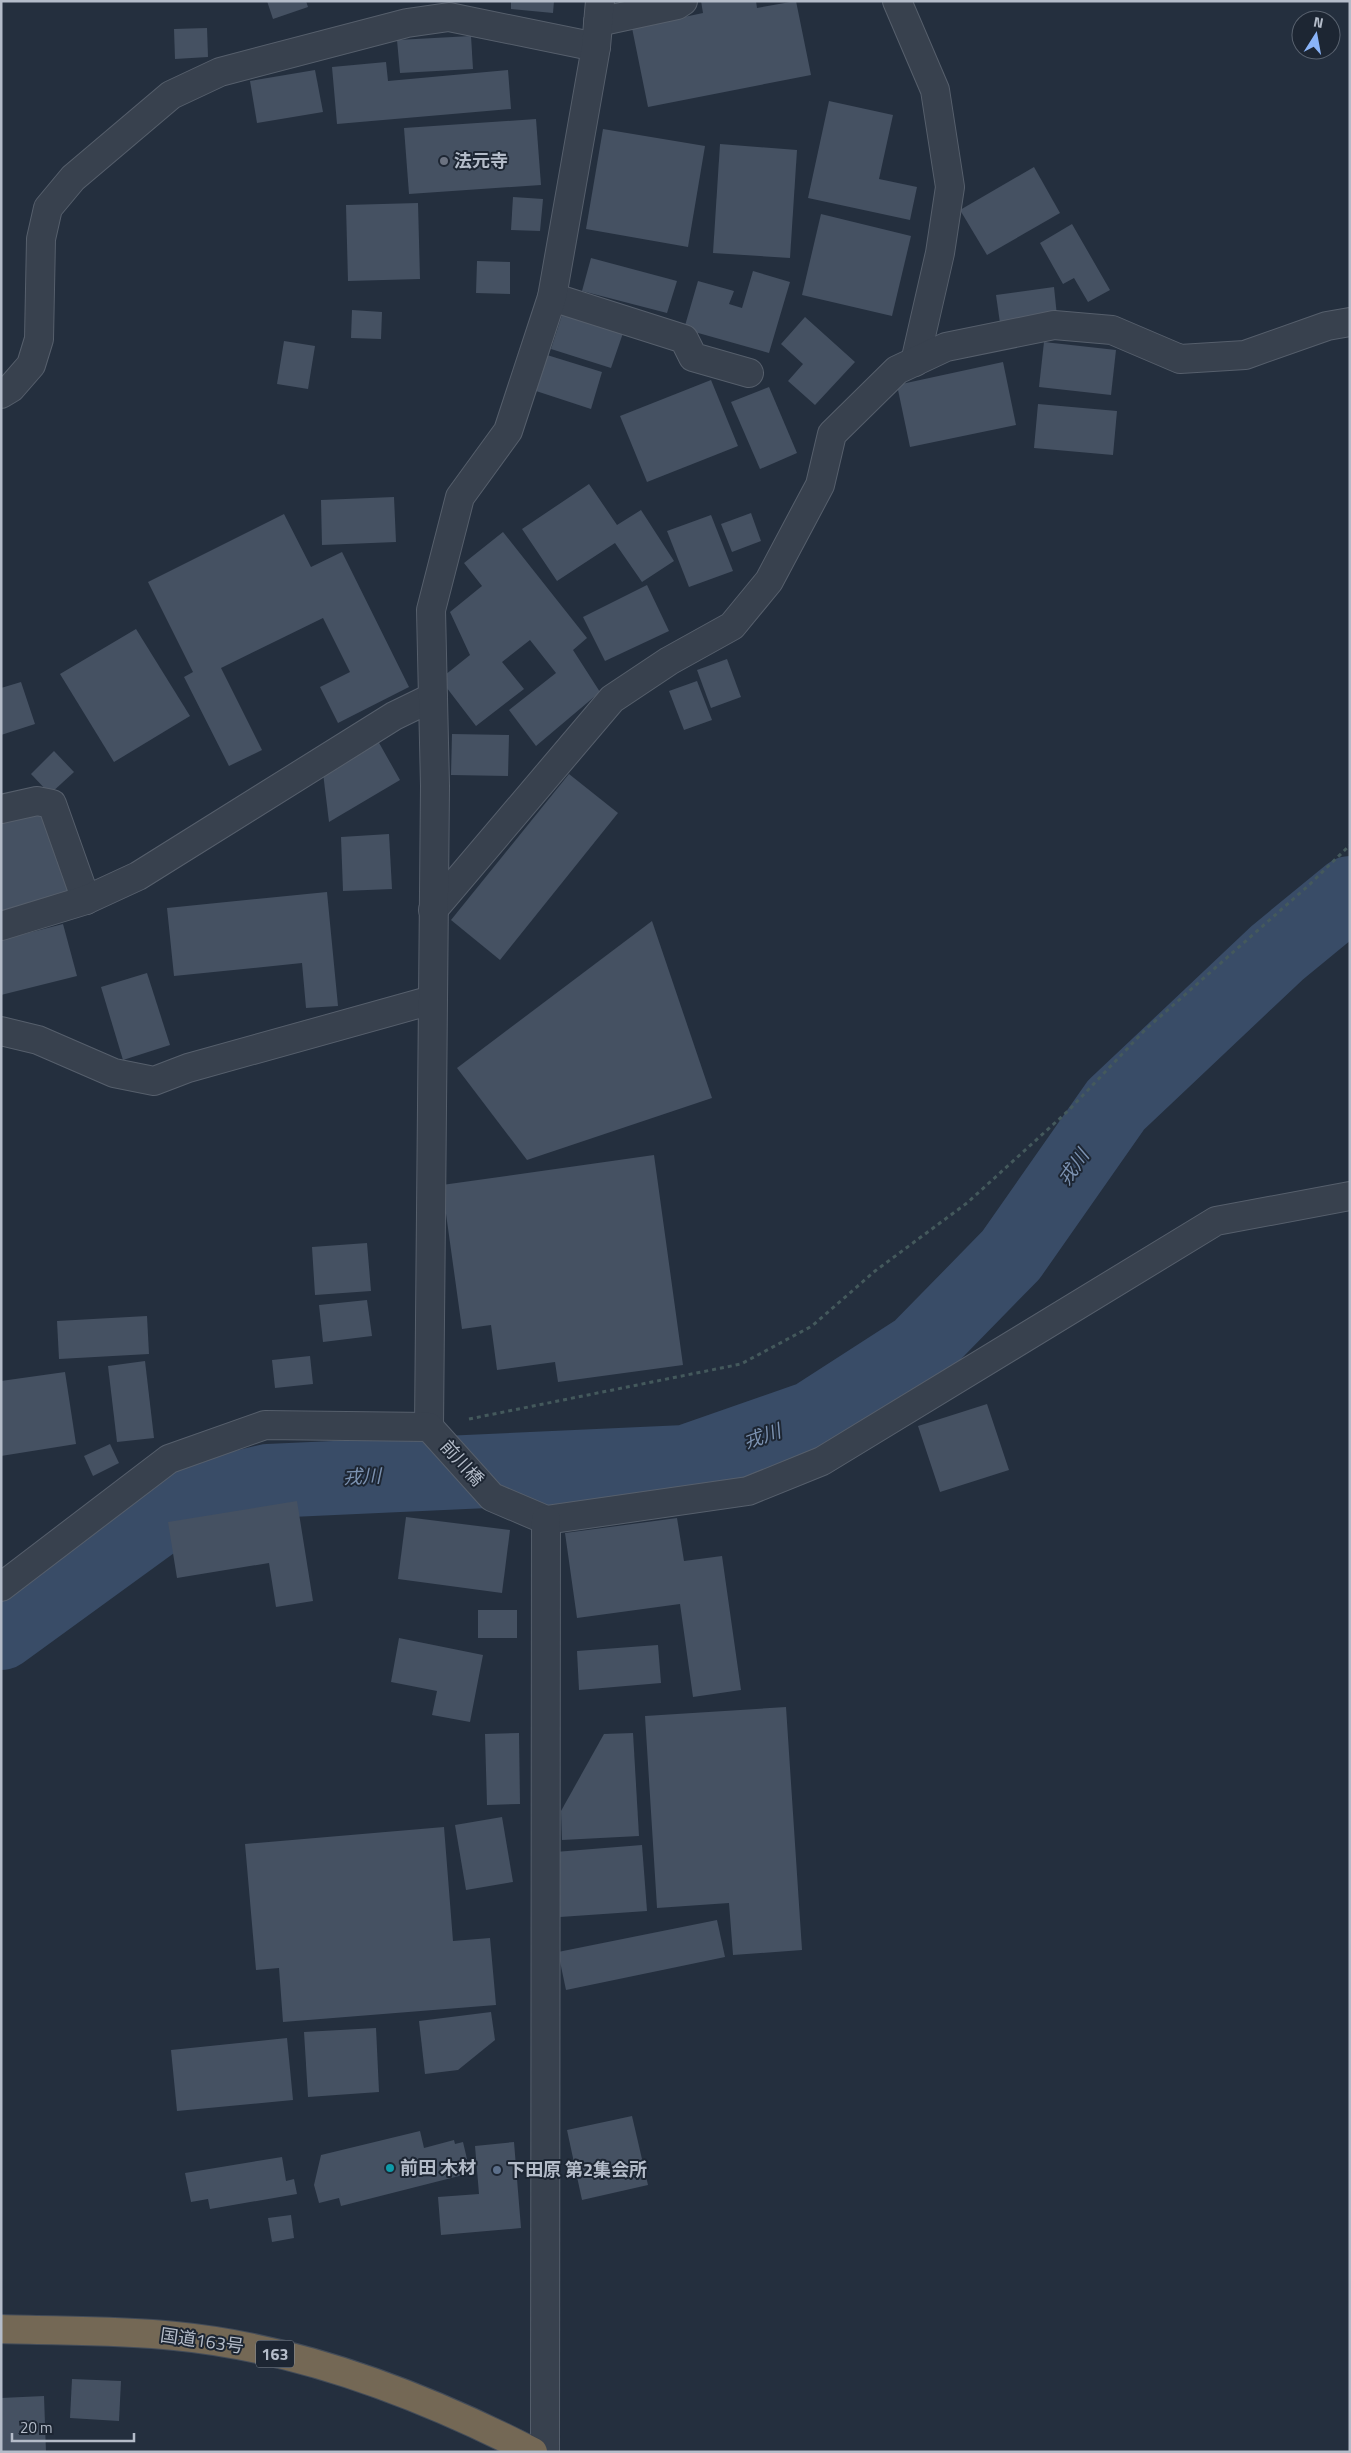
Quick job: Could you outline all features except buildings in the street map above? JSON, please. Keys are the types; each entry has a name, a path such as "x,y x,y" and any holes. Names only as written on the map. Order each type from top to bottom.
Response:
{"highway":[{"name":"国道163号","path":"1,2329 176,2336 248,2347 320,2366 401,2392 476,2422 533,2452"}],"street":[{"path":"1,394 11,388 31,365 39,339 41,239 48,208 73,178 171,95 220,72 407,23 449,17 598,23 677,6 683,1"},
{"path":"897,1 935,90 950,187 940,253 915,362"},
{"path":"1,1587 169,1459 265,1424 430,1428 435,786 431,610 460,497 508,431 552,297 598,23"},
{"path":"552,297 684,339 693,358 749,372"},
{"path":"433,910 612,699 669,661 732,626 768,581 820,485 832,434 897,370 946,347 1054,325 1112,330 1180,359 1245,355 1327,326 1350,322"},
{"path":"1,926 86,900 138,876 394,716 433,697"},
{"path":"1,809 37,800 52,804 86,900"},
{"path":"1,1031 38,1040 114,1073 154,1081 188,1068 432,1000"},
{"path":"545,2452 546,1520 748,1491 822,1461 1216,1221 1350,1196"},
{"name":"前川橋","path":"430,1428 492,1497 546,1520"}],"path":[{"path":"430,1428 741,1364 812,1326 875,1270 967,1203 1068,1111 1145,1030 1308,886 1350,845"}],"waterway":[{"name":"戎川","path":"1,1633 162,1516 209,1495 268,1481 686,1462 812,1418 919,1349 1011,1255 1116,1105 1277,953 1350,893"}],"place":[{"name":"法元寺","path":"444,161"},
{"name":"前田 木材","path":"390,2168"},
{"name":"下田原 第2集会所","path":"497,2170"}]}
